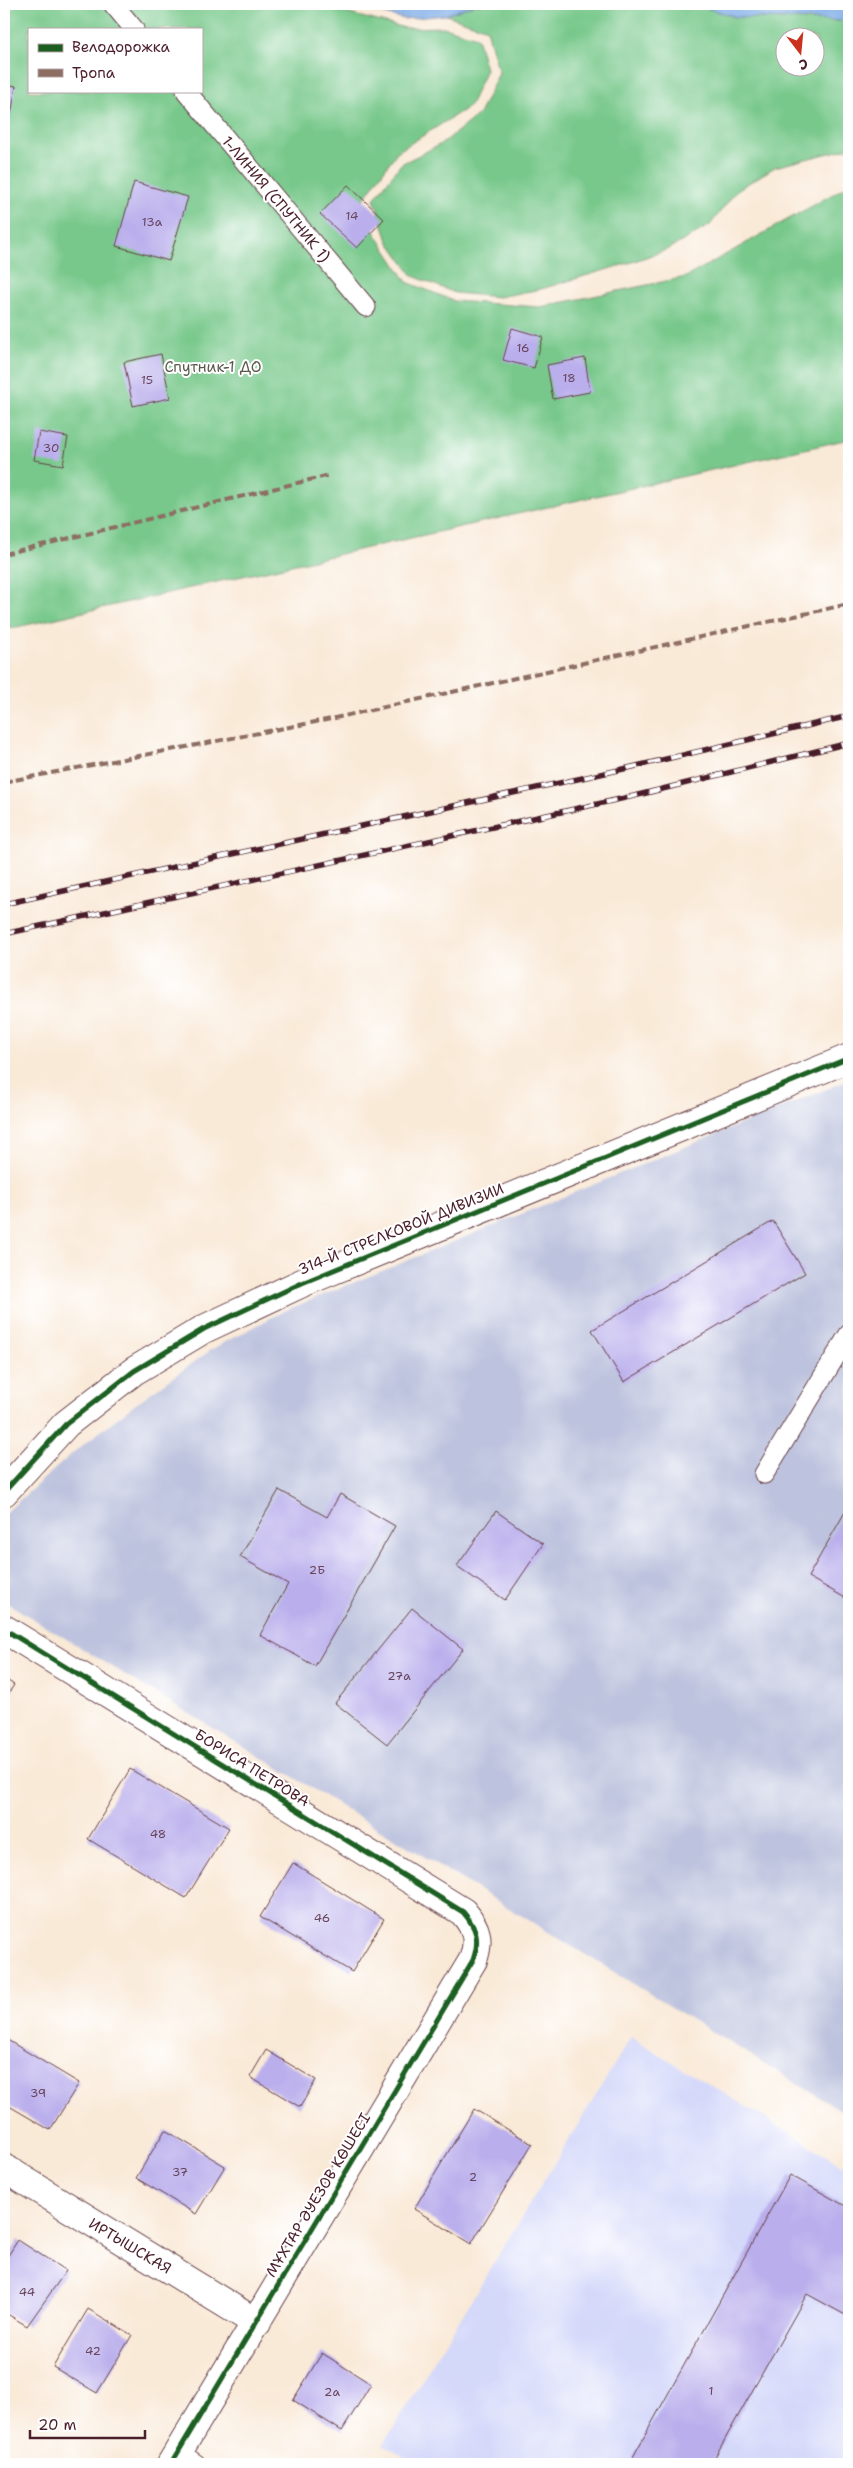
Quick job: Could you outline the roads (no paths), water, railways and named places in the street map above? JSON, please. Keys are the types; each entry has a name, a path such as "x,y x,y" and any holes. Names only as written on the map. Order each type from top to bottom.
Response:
{"street":[{"name":"314-Й СТРЕЛКОВОЙ ДИВИЗИИ","path":"4,1492 66,1424 134,1371 204,1329 302,1283 849,1058"},
{"name":"БОРИСА ПЕТРОВА","path":"4,1629 463,1912 472,1923 478,1936"},
{"name":"МҰХТАР ӘУЕЗОВ КӨШЕСІ","path":"182,2460 257,2323 473,1960 478,1936"},
{"name":"ИРТЫШСКАЯ","path":"4,2168 257,2323"}],"lane":[{"path":"113,4 133,28"},
{"name":"1-ЛИНИЯ (СПУТНИК 1)","path":"187,92 366,308"},
{"path":"764,1474 849,1334"}],"water":[{"path":"346,4 475,4 446,15 404,19"},
{"path":"693,4 849,4 849,14 841,21 736,17"}],"railway":[{"path":"4,904 628,768 849,716"},
{"path":"4,934 634,796 849,743"}],"park label":[{"name":"Спутник-1 ДО","path":"213,367"}]}
